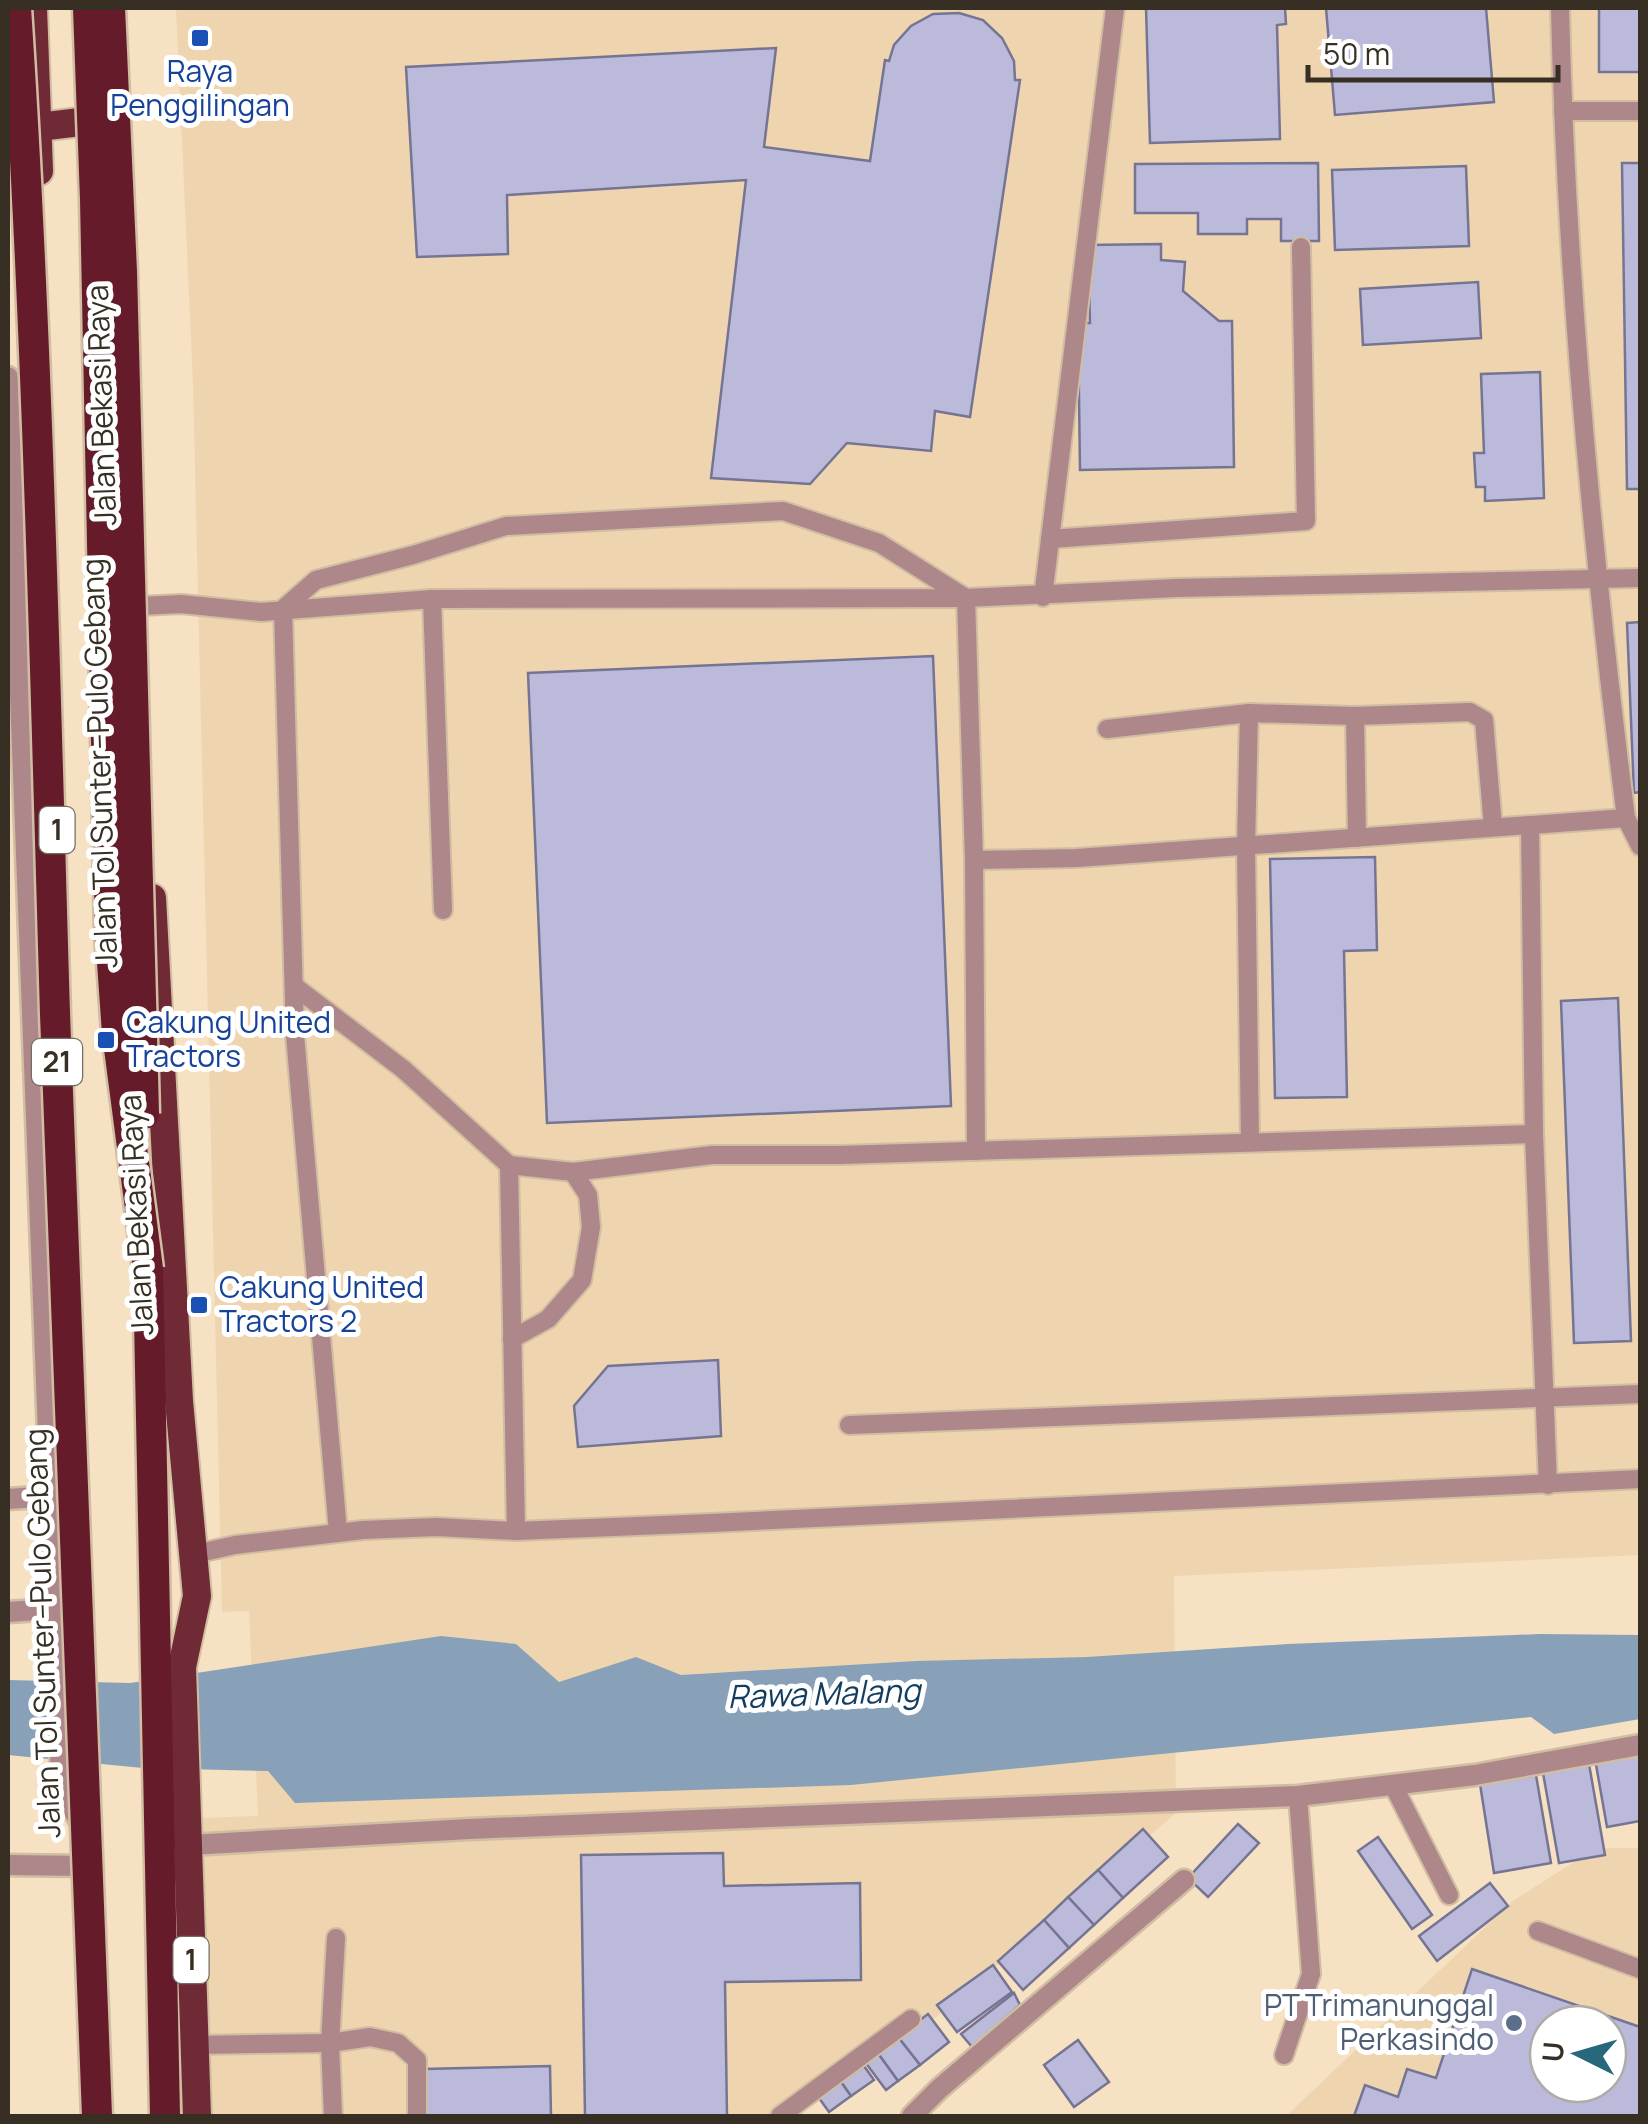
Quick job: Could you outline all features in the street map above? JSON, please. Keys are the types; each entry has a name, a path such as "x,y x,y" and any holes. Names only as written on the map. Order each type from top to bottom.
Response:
{"highway":[{"name":"Jalan Tol Sunter–Pulo Gebang","path":"16,8 28,181 39,456 94,2116"},
{"name":"Jalan Bekasi Raya","path":"33,8 67,1660 72,1778 84,1830 94,2116"},
{"path":"88,8 110,934 117,1032 148,1269"},
{"name":"Jalan Tol Sunter–Pulo Gebang","path":"110,8 122,272 165,2116"},
{"name":"Jalan Bekasi Raya","path":"126,8 122,52 143,721 178,1367 197,1596 182,1667 186,1804 206,2046 197,2116"},
{"path":"38,136 124,116"}],"street":[{"path":"8,147 38,136"},
{"name":"Jalan Bekasi Raya","path":"8,377 52,1496 66,1608"},
{"path":"8,1499 52,1496"},
{"path":"8,1612 66,1608"},
{"path":"190,1845 469,1829 1298,1796 1475,1775 1640,1744"},
{"path":"8,1866 86,1866"},
{"path":"912,2116 1184,1880"}],"lane":[{"path":"1044,597 1115,8"},
{"path":"1560,8 1563,111 1596,580 1626,818 1640,846"},
{"path":"1563,111 1640,111"},
{"path":"1050,539 1306,521 1301,247"},
{"path":"283,609 316,580 506,526 783,512 879,543 966,598"},
{"path":"141,606 181,604 261,612 432,599 1044,597 1176,588 1640,578"},
{"path":"966,598 974,860 976,1151"},
{"path":"432,599 443,910"},
{"path":"283,609 297,1055 338,1532"},
{"path":"1107,729 1249,713 1354,716 1470,712 1484,720 1493,827"},
{"path":"1249,713 1246,847 1250,1142"},
{"path":"1354,716 1357,838"},
{"path":"974,860 1078,858 1626,818"},
{"path":"1530,825 1534,1134 1548,1485"},
{"path":"294,986 403,1068 509,1165 573,1172 712,1155 1534,1134"},
{"path":"509,1165 516,1530"},
{"path":"512,1339 548,1319 582,1280 590,1211 588,1195 573,1172"},
{"path":"849,1426 1640,1394"},
{"path":"195,1554 338,1532 436,1527 516,1530 1640,1479"},
{"path":"1393,1785 1448,1895"},
{"path":"1284,2055 1311,1974 1298,1796"},
{"path":"1538,1931 1640,1969"},
{"path":"333,2116 330,2043 336,1938"},
{"path":"780,2116 911,2019"},
{"path":"206,2046 330,2043 370,2038 398,2043 417,2060 417,2116"}],"shaded area":[{"path":"176,8 1640,8 1640,1555 1174,1576 1176,1813 914,2036 817,2089 784,2116 208,2116 202,1818 258,1816 249,1611 222,1612 193,383"},
{"path":"1596,1848 1640,1848 1640,2116 1286,2116 1514,1900"}],"water":[{"name":"Rawa Malang","path":"1540,1634 1640,1635 1640,1719 1554,1734 1531,1717 851,1785 295,1803 268,1771 143,1768 8,1755 8,1680 130,1683 441,1636 516,1644 559,1682 636,1657 681,1675"}],"building":[{"path":"1146,8 1285,8 1286,24 1277,25 1280,139 1150,143"},
{"path":"1326,8 1486,8 1494,102 1335,115"},
{"path":"1599,8 1640,8 1640,72 1599,72"},
{"path":"959,13 983,20 1002,38 1014,61 1015,80 1020,80 970,417 935,411 931,451 847,443 810,484 711,478 746,180 507,195 508,254 417,257 406,67 776,48 764,147 870,161 885,60 889,61 894,45 911,26 933,14"},
{"path":"1318,163 1319,241 1281,241 1281,219 1247,219 1247,234 1198,234 1198,213 1135,213 1135,164"},
{"path":"1622,163 1640,163 1640,489 1627,489"},
{"path":"1466,166 1469,246 1335,250 1332,170"},
{"path":"1161,244 1161,260 1185,262 1183,291 1219,321 1232,321 1234,467 1080,470 1078,323 1090,323 1088,245"},
{"path":"1478,282 1481,338 1363,345 1360,289"},
{"path":"1540,372 1544,498 1485,501 1485,487 1476,487 1474,453 1484,453 1481,374"},
{"path":"1640,622 1640,792 1634,793 1627,623"},
{"path":"933,656 951,1106 547,1123 528,673"},
{"path":"1375,857 1377,950 1344,951 1347,1097 1275,1098 1270,859"},
{"path":"1618,998 1631,1341 1574,1343 1561,1001"},
{"path":"718,1360 721,1436 578,1447 574,1406 608,1366"},
{"path":"1640,1751 1640,1821 1607,1827 1595,1759"},
{"path":"1589,1764 1605,1855 1559,1863 1543,1773"},
{"path":"1536,1775 1551,1863 1494,1873 1480,1784"},
{"path":"1238,1824 1259,1843 1208,1897 1188,1878"},
{"path":"1143,1829 1168,1857 1123,1898 1098,1870"},
{"path":"1378,1837 1432,1915 1412,1929 1358,1851"},
{"path":"723,1853 724,1886 860,1883 861,1980 725,1982 727,2116 585,2116 581,1855"},
{"path":"1098,1870 1123,1898 1094,1925 1068,1897"},
{"path":"1490,1883 1508,1906 1437,1961 1419,1936"},
{"path":"1068,1897 1094,1925 1069,1948 1044,1920"},
{"path":"1044,1920 1069,1948 1023,1990 998,1961"},
{"path":"993,1965 1012,1992 957,2032 937,2005"},
{"path":"1472,1969 1573,2004 1528,2004 1528,2104 1628,2104 1628,2023 1640,2027 1640,2116 1354,2116 1365,2085 1398,2097 1407,2069 1436,2078"},
{"path":"1014,1993 1020,2005 972,2047 961,2034"},
{"path":"928,2014 949,2042 920,2065 898,2037"},
{"path":"898,2037 920,2065 898,2081 877,2052"},
{"path":"1078,2040 1109,2082 1074,2107 1044,2065"},
{"path":"877,2052 898,2081 886,2090 865,2062"},
{"path":"550,2066 551,2116 423,2116 423,2069"},
{"path":"864,2066 874,2080 851,2096 841,2082"},
{"path":"841,2082 851,2096 829,2112 819,2098"}],"place":[{"name":"Raya Penggilingan","path":"200,38"},
{"name":"Cakung United Tractors","path":"106,1040"},
{"name":"Cakung United Tractors 2","path":"199,1305"},
{"name":"PT Trimanunggal Perkasindo","path":"1514,2023"}]}
